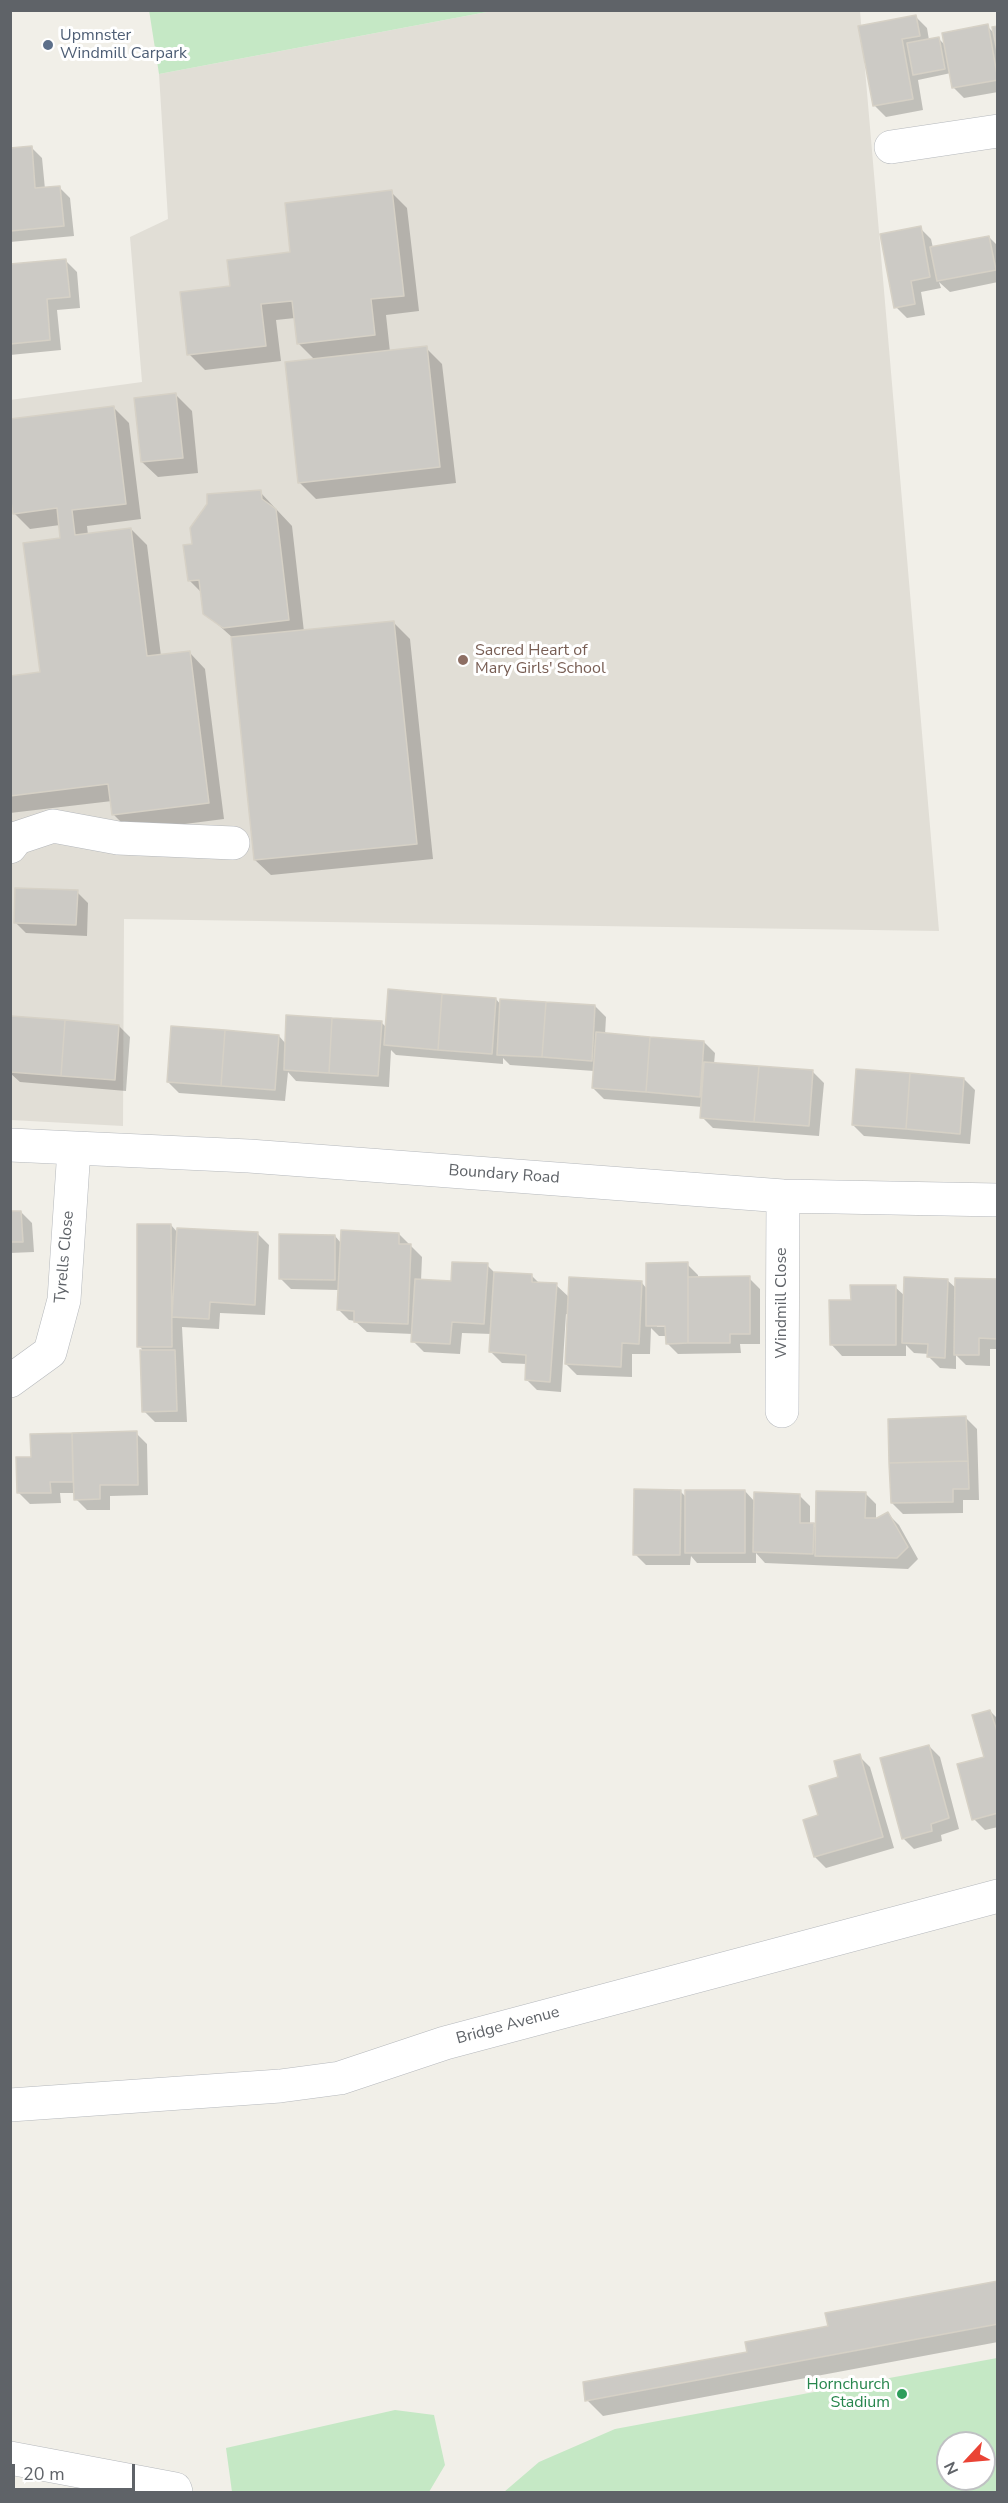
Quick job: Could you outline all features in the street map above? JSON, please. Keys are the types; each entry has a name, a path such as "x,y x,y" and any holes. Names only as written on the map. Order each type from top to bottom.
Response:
{"street":[{"path":"891,147 998,131"},
{"path":"10,847 17,838 52,826 118,838 232,843"},
{"name":"Boundary Road","path":"10,1145 249,1155 783,1196 998,1200"},
{"name":"Tyrells Close","path":"10,1381 50,1352 64,1300 74,1149"},
{"name":"Windmill Close","path":"782,1411 783,1196"},
{"name":"Bridge Avenue","path":"10,2105 280,2086 340,2078 445,2043 998,1896"},
{"path":"10,2458 175,2489 176,2493"}],"shaded area":[{"name":"Sacred Heart of Mary Girls' School","path":"492,11 860,11 939,931 124,919 123,1126 11,1120 10,400 142,382 130,237 168,219 159,74"}],"green space":[{"path":"149,10 492,10 492,11 159,74"},
{"name":"Hornchurch Stadium","path":"997,2358 997,2492 504,2492 539,2462 615,2429"},
{"path":"395,2410 434,2415 445,2465 429,2492 232,2492 226,2448"}],"building":[{"path":"916,15 920,36 902,39 913,99 873,106 858,26"},
{"path":"988,24 998,80 952,88 942,33"},
{"path":"998,26 998,56 992,27"},
{"path":"939,37 945,69 913,75 907,43"},
{"path":"32,146 35,188 60,186 64,226 10,231 10,148"},
{"path":"392,190 404,296 371,299 375,335 297,344 292,301 261,304 266,346 187,355 180,292 230,286 227,260 290,252 285,203"},
{"path":"921,226 930,277 911,281 915,304 894,308 880,234"},
{"path":"989,236 996,270 937,281 930,247"},
{"path":"66,259 70,297 47,299 50,340 10,344 10,264"},
{"path":"427,346 440,467 298,483 285,362"},
{"path":"176,393 183,458 141,462 134,398"},
{"path":"114,406 126,504 72,510 75,535 131,528 147,656 190,651 209,803 112,815 108,784 10,796 10,676 40,672 23,543 60,538 57,508 13,514 10,495 10,419"},
{"path":"261,490 262,499 276,509 289,620 223,628 203,614 199,580 188,581 183,545 192,544 190,528 207,504 207,494"},
{"path":"394,621 417,844 254,860 231,637"},
{"path":"15,888 78,890 76,925 14,923"},
{"path":"388,989 442,994 438,1050 384,1045"},
{"path":"442,994 496,998 492,1054 438,1050"},
{"path":"500,999 546,1002 542,1057 497,1055"},
{"path":"546,1002 595,1005 592,1061 542,1057"},
{"path":"286,1015 332,1018 329,1073 284,1070"},
{"path":"11,1016 65,1020 61,1076 10,1072"},
{"path":"332,1018 382,1021 378,1076 329,1073"},
{"path":"65,1020 119,1025 115,1080 61,1076"},
{"path":"171,1026 225,1030 221,1086 167,1082"},
{"path":"225,1030 279,1035 275,1090 221,1086"},
{"path":"596,1032 650,1037 646,1092 592,1088"},
{"path":"650,1037 704,1041 700,1097 646,1092"},
{"path":"704,1062 759,1066 754,1122 700,1118"},
{"path":"759,1066 813,1070 809,1126 754,1122"},
{"path":"856,1069 910,1073 906,1129 852,1125"},
{"path":"910,1073 964,1078 960,1134 906,1129"},
{"path":"10,1211 21,1211 23,1242 10,1242"},
{"path":"137,1224 171,1224 172,1347 137,1347"},
{"path":"177,1228 258,1232 255,1305 210,1302 209,1319 172,1317"},
{"path":"341,1230 399,1233 399,1244 411,1244 408,1324 354,1322 354,1311 337,1310"},
{"path":"279,1234 335,1235 335,1280 279,1279"},
{"path":"452,1262 488,1263 484,1324 452,1322 450,1344 411,1342 415,1279 451,1281"},
{"path":"688,1262 688,1343 666,1344 665,1326 646,1326 646,1263"},
{"path":"494,1272 532,1274 532,1282 557,1283 550,1382 525,1380 526,1355 489,1352"},
{"path":"750,1276 750,1334 730,1334 730,1343 688,1343 688,1277"},
{"path":"569,1277 642,1281 639,1344 622,1343 621,1367 565,1364"},
{"path":"904,1277 948,1279 945,1358 927,1357 928,1344 902,1343"},
{"path":"955,1278 998,1279 998,1339 979,1338 979,1355 954,1355"},
{"path":"850,1285 896,1285 896,1345 830,1345 829,1300 851,1300"},
{"path":"140,1350 175,1350 177,1411 142,1412"},
{"path":"966,1416 968,1461 889,1463 888,1419"},
{"path":"137,1431 138,1485 100,1485 100,1499 74,1500 72,1433"},
{"path":"72,1433 73,1482 50,1482 51,1493 17,1493 16,1457 31,1457 30,1434"},
{"path":"968,1461 969,1489 953,1489 953,1502 891,1503 889,1463"},
{"path":"634,1489 681,1490 680,1555 633,1555"},
{"path":"685,1490 745,1490 745,1553 685,1553"},
{"path":"816,1491 866,1492 865,1518 877,1518 888,1512 908,1547 897,1558 815,1556"},
{"path":"754,1492 800,1494 800,1523 814,1523 813,1554 753,1552"},
{"path":"990,1710 998,1734 998,1813 972,1820 957,1764 984,1757 972,1715"},
{"path":"929,1745 949,1818 931,1824 932,1831 902,1839 880,1758"},
{"path":"860,1754 883,1837 814,1857 803,1820 818,1815 809,1786 838,1777 834,1761"},
{"path":"998,2281 998,2324 585,2401 583,2382 747,2352 745,2342 828,2326 825,2313"}],"place":[{"name":"Upmnster Windmill Carpark","path":"48,45"},
{"name":"Sacred Heart of Mary Girls' School","path":"463,660"},
{"name":"Hornchurch Stadium","path":"902,2394"}]}
